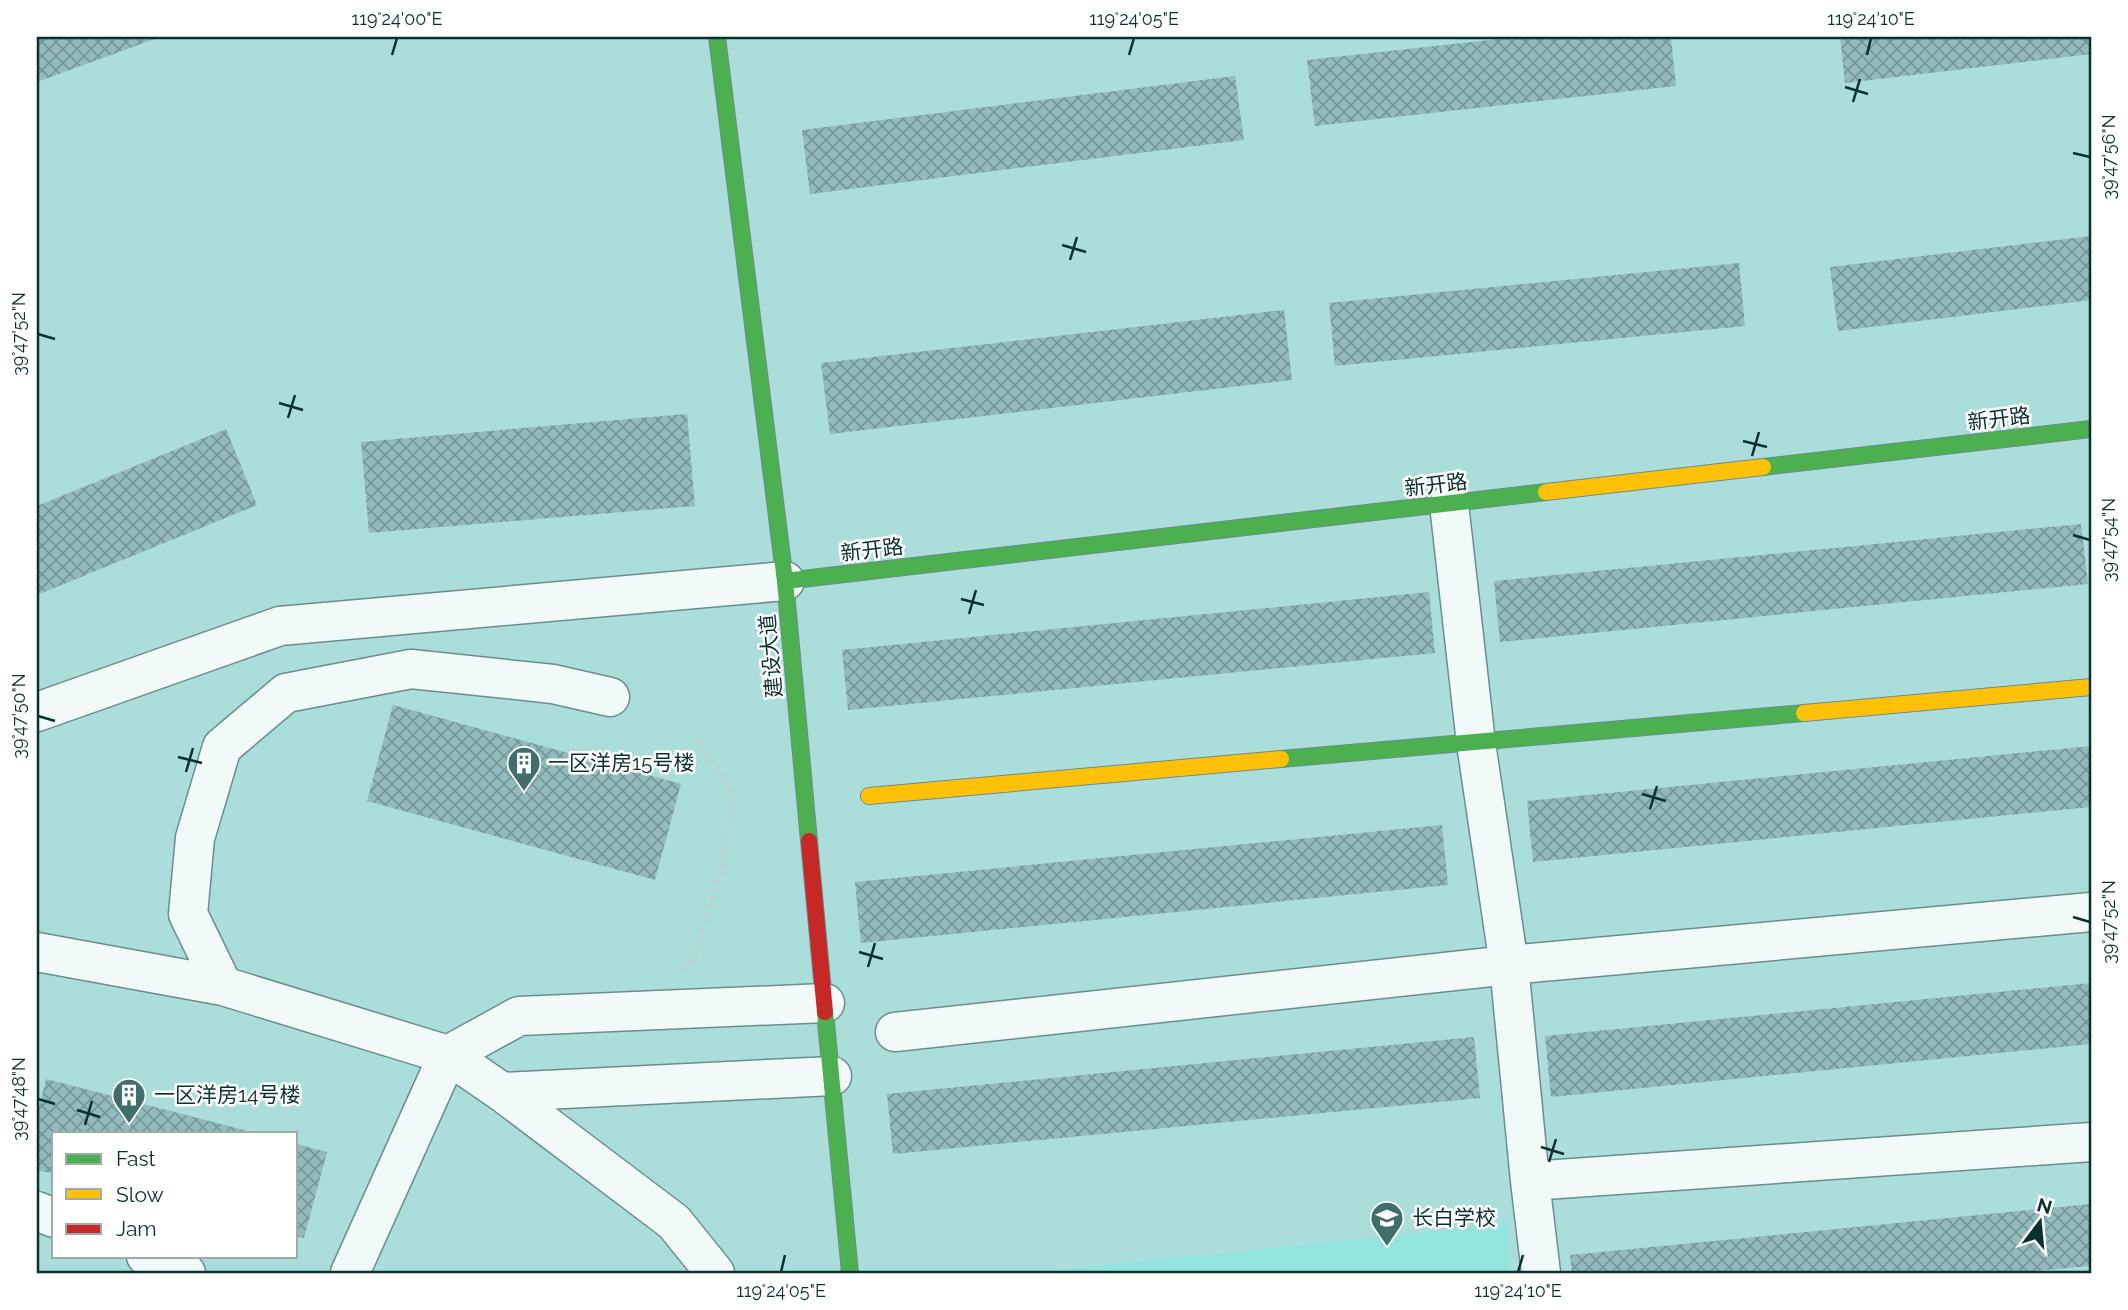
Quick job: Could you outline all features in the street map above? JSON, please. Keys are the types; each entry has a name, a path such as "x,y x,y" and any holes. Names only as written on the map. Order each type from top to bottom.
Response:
{"street":[{"name":"建设大道","path":"717,37 785,581 850,1273"},
{"name":"新开路","path":"785,581 2091,429"},
{"path":"1449,504 1476,743 1509,965 1541,1273"},
{"path":"37,712 280,626 785,581"},
{"path":"223,986 188,914 195,838 222,747 286,693 411,669 552,684 610,698"},
{"path":"869,796 2091,687"},
{"path":"895,1032 1509,965 2091,912"},
{"path":"37,951 223,986 448,1055 502,1092 674,1222 715,1273"},
{"path":"350,1273 448,1055 519,1016 825,1003"},
{"path":"502,1092 832,1076"},
{"path":"1530,1181 2091,1142"},
{"path":"151,1258 186,1273"}],"path":[{"path":"654,1010 695,956 722,867 733,795 693,734"}],"shaded area":[{"name":"长白学校","path":"1507,1224 1509,1273 1026,1273"}],"building":[{"path":"37,37 160,37 37,82"},
{"path":"1517,37 1671,37 1676,86 1315,126 1307,60"},
{"path":"1840,37 2091,37 2091,54 1845,83"},
{"path":"1235,76 1244,140 810,194 802,130"},
{"path":"2091,236 2091,300 1838,331 1830,267"},
{"path":"1739,263 1745,326 1335,366 1329,303"},
{"path":"1284,310 1292,380 830,434 821,363"},
{"path":"687,414 695,506 369,533 361,442"},
{"path":"226,429 257,505 37,595 37,506"},
{"path":"2081,524 2088,584 1500,642 1494,581"},
{"path":"1429,592 1435,653 848,710 842,650"},
{"name":"一区洋房15号楼","path":"393,705 681,784 655,880 367,801"},
{"path":"2091,746 2091,807 1533,862 1527,801"},
{"path":"1442,825 1448,885 861,943 855,882"},
{"path":"2091,983 2091,1044 1551,1097 1545,1036"},
{"path":"1474,1037 1480,1098 893,1154 887,1094"},
{"name":"一区洋房14号楼","path":"46,1079 252,1132 52,1132 52,1174 37,1170 37,1116"},
{"name":"一区洋房14号楼","path":"298,1145 327,1152 304,1238 298,1236"},
{"path":"2091,1204 2091,1266 2013,1273 1572,1273 1570,1255"}],"traffic: fast":[{"path":"717,37 785,581 809,841"},
{"path":"1763,467 2091,429"},
{"path":"785,581 1546,492"},
{"path":"1281,759 1804,713"},
{"path":"825,1012 850,1273"}],"traffic: slow":[{"path":"1546,492 1763,467"},
{"path":"1804,713 2091,687"},
{"path":"869,796 1281,759"}],"traffic: jam":[{"path":"809,841 825,1012"}],"place":[{"name":"一区洋房15号楼","path":"524,793"},
{"name":"一区洋房14号楼","path":"129,1125"},
{"name":"长白学校","path":"1387,1248"}]}
